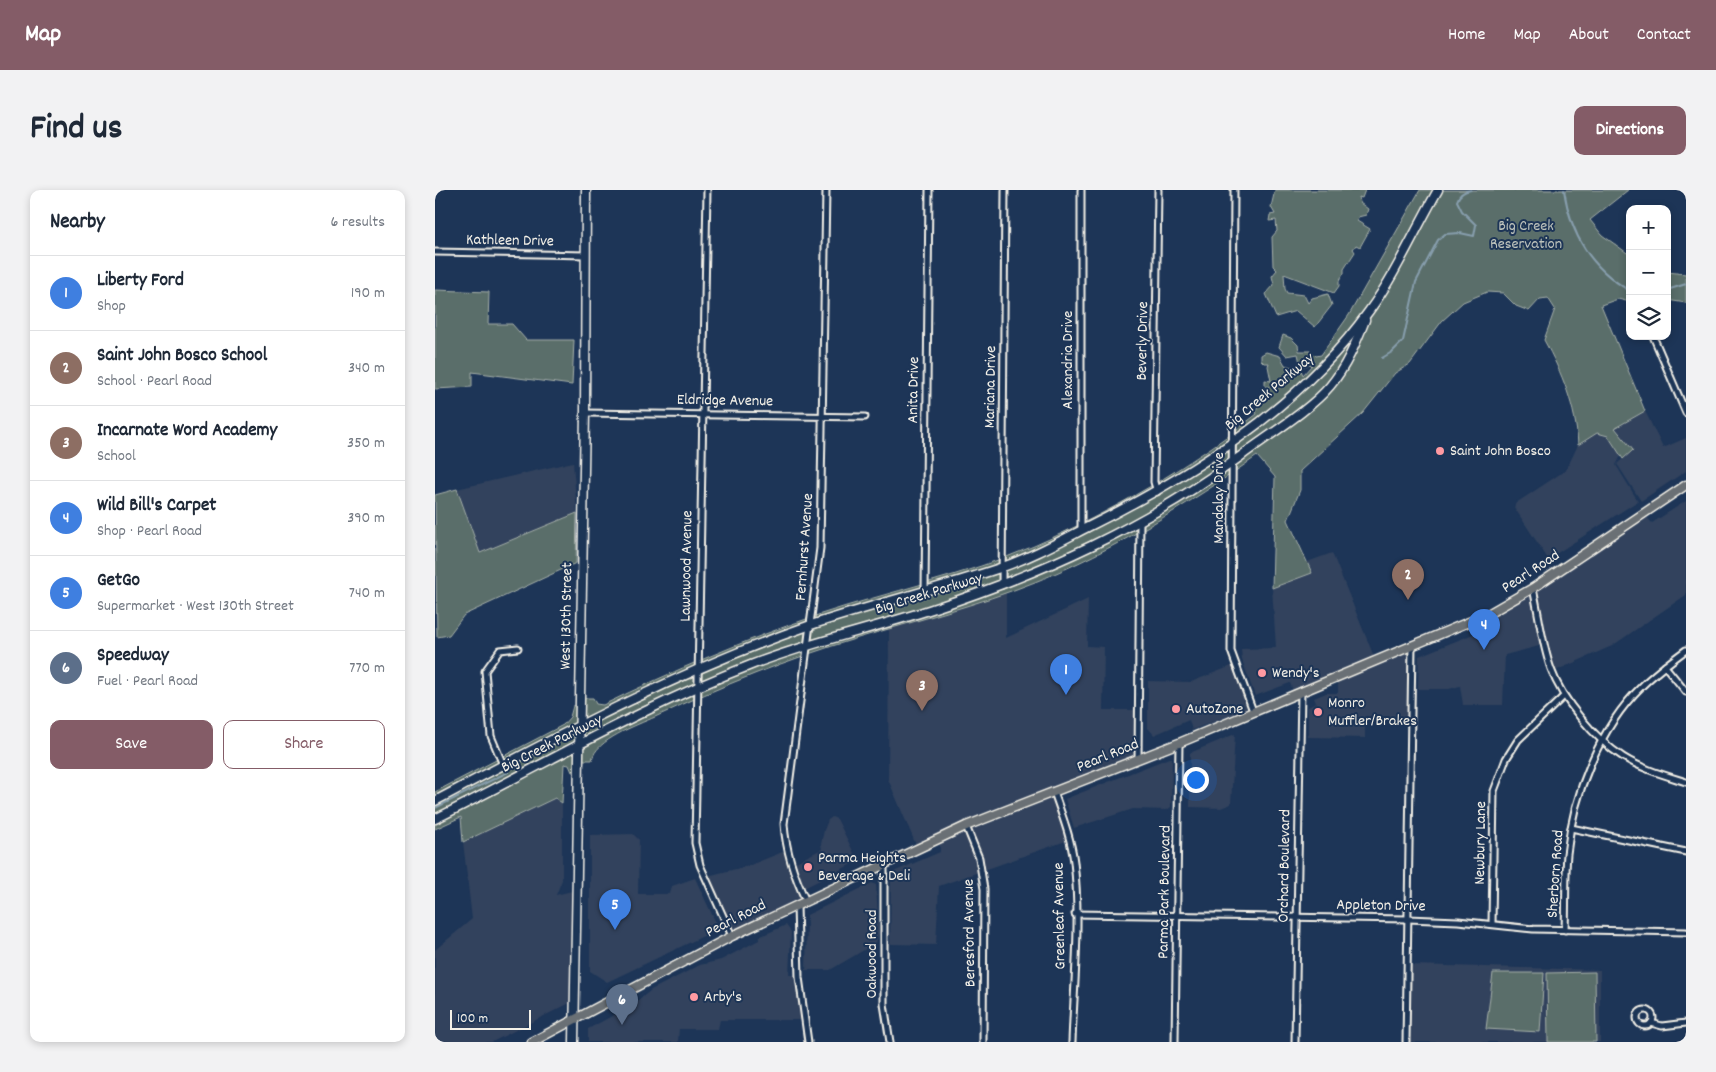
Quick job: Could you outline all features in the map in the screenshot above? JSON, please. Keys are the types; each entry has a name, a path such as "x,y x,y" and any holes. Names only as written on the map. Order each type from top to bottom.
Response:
{"main road":[{"name":"Pearl Road","path":"532,1042 732,936 966,826 1179,743 1489,614 1533,588 1686,485"}],"street":[{"name":"West 130th Street","path":"574,1042 585,413 586,190"},
{"name":"Lawnwood Avenue","path":"707,190 695,843 700,865 732,936"},
{"name":"Fernhurst Avenue","path":"806,900 798,883 786,846 784,824 820,548 827,190"},
{"name":"Anita Drive","path":"925,591 929,190"},
{"name":"Mariana Drive","path":"1002,585 1005,190"},
{"name":"Alexandria Drive","path":"1081,190 1081,531"},
{"name":"Beverly Drive","path":"1157,190 1154,482 1157,492"},
{"name":"Mandalay Drive","path":"1234,190 1231,651 1253,712"},
{"name":"Big Creek Parkway","path":"435,819 637,715 698,686 753,664 1002,585 1084,550 1140,521 1232,463 1285,425 1329,388 1351,355 1369,311 1438,190"},
{"name":"Kathleen Drive","path":"435,252 585,255"},
{"name":"Big Creek Parkway","path":"435,801 579,726 699,668 809,626 1001,567 1043,550 1157,492 1232,442 1276,409 1317,373 1369,311"},
{"path":"1655,340 1686,413"},
{"path":"1339,348 1351,355"},
{"name":"Eldridge Avenue","path":"585,413 702,413 865,417"},
{"path":"1138,759 1140,521"},
{"path":"1533,588 1551,670 1563,696 1601,739 1630,760 1651,771 1686,782"},
{"path":"1406,1042 1412,646"},
{"path":"503,765 491,736 485,671 500,650 518,648"},
{"name":"Sherborn Road","path":"1565,930 1567,855 1571,828 1583,782 1601,739 1641,687 1686,650"},
{"path":"1665,666 1686,692"},
{"name":"Orchard Boulevard","path":"1295,1042 1301,691"},
{"name":"Newbury Lane","path":"1492,924 1494,791 1506,759 1518,740 1563,696"},
{"name":"Parma Park Boulevard","path":"1175,1042 1179,743"},
{"name":"Greenleaf Avenue","path":"1054,792 1067,830 1074,862 1075,914 1072,1042"},
{"name":"Beresford Avenue","path":"966,826 979,858 984,889 983,1042"},
{"path":"1571,828 1686,852"},
{"name":"Oakwood Road","path":"884,865 884,1004 890,1042"},
{"path":"797,906 799,977 807,1042"},
{"name":"Appleton Drive","path":"1075,914 1408,919 1565,930 1686,932"},
{"path":"1651,1023 1662,1026 1686,1023"}],"shaded area":[{"path":"1645,411 1663,448 1686,438 1686,471 1641,501 1617,464 1632,450 1615,428"},
{"path":"1597,433 1608,436 1621,456 1616,465 1638,501 1548,559 1514,507 1516,503 1566,470 1578,445"},
{"path":"573,462 577,513 480,553 457,489"},
{"path":"1686,501 1686,595 1612,646 1555,671 1547,644 1505,655 1503,705 1463,705 1460,686 1449,689 1418,689 1419,656 1493,626 1487,617 1645,515 1652,523"},
{"path":"1332,553 1377,664 1409,651 1408,717 1365,716 1365,738 1308,737 1308,707 1316,703 1314,698 1326,693 1338,693 1338,673 1293,691 1290,683 1255,696 1242,660 1241,649 1276,648 1272,588 1312,573 1307,562"},
{"path":"1006,592 1006,638 1088,599 1087,646 1104,647 1103,710 1135,710 1135,756 916,845 888,779 889,629 952,611"},
{"path":"1234,665 1250,708 1192,730 1189,720 1154,735 1148,728 1148,681 1191,682"},
{"path":"1235,734 1231,804 1221,808 1190,807 1190,753"},
{"path":"1172,758 1171,807 1167,810 1133,809 1074,828 1065,799"},
{"path":"1052,796 1066,841 939,886 936,945 890,944 891,873 940,852 940,842"},
{"path":"555,798 562,803 562,880 556,895 572,891 572,1002 492,1042 435,1042 435,950 472,919 463,842"},
{"path":"832,817 837,819 858,861 804,888 796,862 822,849 821,844 824,830 828,820"},
{"path":"633,834 639,840 638,894 670,894 672,886 695,878 716,923 714,931 607,982 590,971 590,835"},
{"path":"785,851 802,899 734,931 707,876 748,866"},
{"path":"872,883 876,885 879,933 876,943 830,970 806,970 807,915"},
{"path":"786,925 791,932 789,975 796,975 802,1020 720,1020 718,1029 679,1029 678,1042 588,1042 588,1029 634,1004 651,990 700,965 721,960 759,940 759,937"},
{"path":"1411,965 1600,970 1600,1042 1409,1042"}],"green space":[{"path":"1275,190 1365,190 1362,198 1359,197 1360,203 1368,209 1366,215 1358,217 1357,221 1370,229 1360,247 1356,245 1353,249 1355,252 1344,269 1339,286 1334,293 1284,274 1287,293 1304,295 1308,303 1312,298 1328,294 1332,305 1315,327 1296,311 1276,317 1266,294 1274,285 1272,276 1277,270 1273,266 1272,237 1277,231 1276,220 1269,221 1270,215 1275,214 1271,207"},
{"name":"Big Creek Reservation","path":"1420,190 1628,190 1590,220 1602,235 1626,252 1626,301 1618,299 1601,305 1645,411 1615,428 1633,450 1623,459 1608,436 1597,433 1578,445 1577,431 1567,391 1557,365 1544,340 1555,309 1548,298 1540,299 1529,311 1516,306 1503,293 1487,292 1463,302 1442,321 1410,364 1395,373 1363,413 1300,471 1300,490 1288,520 1312,573 1272,588 1275,477 1257,456 1177,509 1122,541 1035,582 991,598 832,646 780,664 628,729 601,746 592,760 580,760 579,772 572,772 569,765 564,764 562,803 555,798 463,842 461,817 435,829 435,792 563,725 570,717 573,706 580,706 581,698 593,698 596,704 603,705 709,657 790,625 845,606 954,575 1008,557 1093,518 1150,487 1205,452 1257,414 1256,412 1264,390 1269,387 1265,386 1265,380 1271,381 1269,363 1264,363 1261,360 1261,355 1266,352 1280,356 1285,365 1301,370 1303,375 1312,365 1301,367 1298,354 1287,356 1279,347 1283,335 1291,338 1298,345 1299,351 1311,351 1316,356 1321,355 1349,315"},
{"path":"1671,272 1686,274 1686,303 1671,301"},
{"path":"435,290 489,292 488,324 512,324 526,340 574,340 572,385 472,372 472,387 435,389"},
{"path":"457,489 480,553 577,513 576,563 464,615 449,635 437,637 435,495"},
{"path":"1595,972 1596,1042 1548,1042 1547,973"},
{"path":"1493,973 1544,973 1540,1032 1486,1029"}],"waterway":[{"path":"1382,358 1392,352 1403,341 1416,282 1438,240 1445,234 1460,233 1474,236 1476,225 1462,211 1457,201 1462,193 1471,190"},
{"path":"1564,190 1572,222 1585,249 1604,272 1626,288"},
{"path":"1671,289 1686,284"},
{"path":"435,808 508,772"}],"place":[{"name":"Saint John Bosco","path":"1440,451"},
{"name":"Saint John Bosco School","path":"1408,600"},
{"name":"Wild Bill's Carpet","path":"1484,650"},
{"name":"Wendy's","path":"1262,673"},
{"name":"Liberty Ford","path":"1066,695"},
{"name":"AutoZone","path":"1176,709"},
{"name":"Incarnate Word Academy","path":"922,711"},
{"name":"Monro Muffler/Brakes","path":"1318,712"},
{"name":"Parma Heights Beverage & Deli","path":"808,867"},
{"name":"GetGo","path":"615,930"},
{"name":"Arby's","path":"694,997"},
{"name":"Speedway","path":"622,1025"}]}
